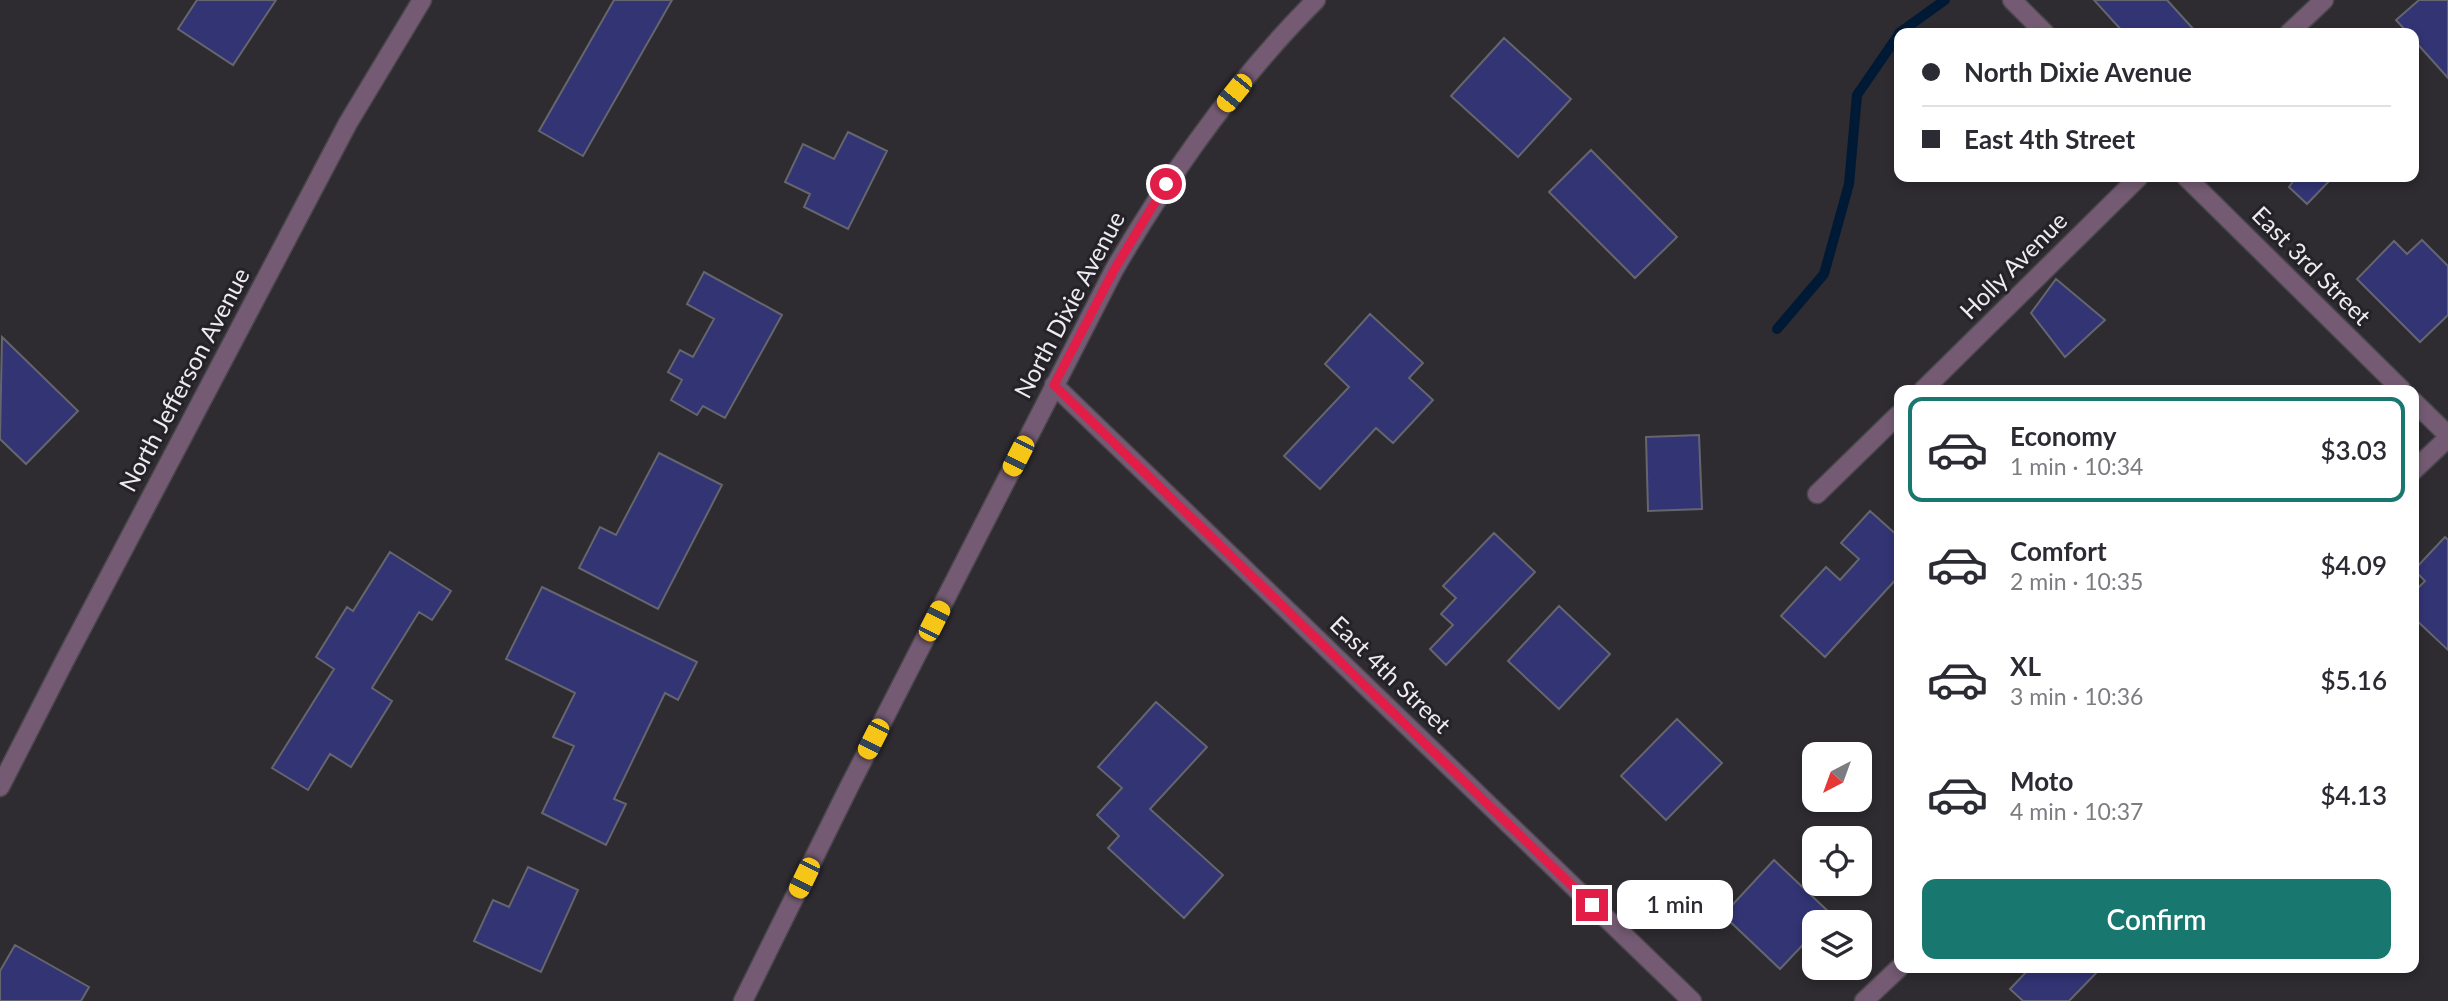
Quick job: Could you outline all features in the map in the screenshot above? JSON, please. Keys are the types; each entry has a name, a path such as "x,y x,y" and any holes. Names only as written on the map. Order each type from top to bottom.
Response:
{"street":[{"name":"North Jefferson Avenue","path":"0,787 348,123 422,0"},
{"name":"North Dixie Avenue","path":"743,1001 849,787 1114,270 1154,201 1203,131 1280,36 1316,0"},
{"path":"2012,0 2040,28"},
{"path":"2294,28 2324,0"},
{"name":"Holly Avenue","path":"1928,385 2135,182"},
{"name":"East 3rd Street","path":"2191,182 2397,385"},
{"name":"East 4th Street","path":"1054,385 1692,1001"},
{"path":"2419,407 2448,437 2419,465"},
{"path":"1817,494 1894,419"},
{"path":"1864,1001 1894,973"}],"building":[{"path":"197,0 276,0 233,65 178,29"},
{"path":"614,0 672,0 583,156 539,131"},
{"path":"2094,0 2167,0 2192,28 2119,28"},
{"path":"2419,0 2448,0 2448,78 2419,46 2419,28 2403,28 2396,20"},
{"path":"1504,38 1571,99 1518,157 1451,96"},
{"path":"848,132 887,151 848,229 804,207 810,194 785,182 803,144 834,159"},
{"path":"1591,150 1677,237 1635,278 1549,192"},
{"path":"2292,182 2328,182 2307,204 2289,187"},
{"path":"2422,240 2448,266 2448,315 2420,342 2357,279 2394,241 2407,254"},
{"path":"704,272 782,315 725,418 703,406 697,415 671,400 682,380 668,372 680,350 693,357 714,319 687,304"},
{"path":"2056,279 2105,320 2065,357 2031,313"},
{"path":"1370,314 1423,363 1409,378 1433,400 1393,443 1376,428 1320,489 1284,456 1349,387 1325,364"},
{"path":"2,337 78,411 26,464 0,439"},
{"path":"1699,435 1702,509 1648,511 1646,437"},
{"path":"659,453 722,485 658,609 579,568 600,527 616,535"},
{"path":"1870,511 1894,533 1894,581 1825,657 1781,616 1826,567 1840,580 1859,559 1841,543"},
{"path":"1494,533 1535,572 1446,665 1430,649 1453,625 1441,614 1456,598 1443,586"},
{"path":"2445,537 2448,540 2448,650 2419,623 2419,587 2425,581 2419,575 2419,565"},
{"path":"390,552 451,591 432,620 419,612 372,688 392,701 351,767 330,754 308,790 272,768 334,669 316,657 347,607 353,611"},
{"path":"542,587 697,662 678,700 665,693 614,799 626,804 606,845 542,813 574,746 553,737 575,693 506,659"},
{"path":"1559,606 1610,654 1559,709 1508,661"},
{"path":"1156,702 1207,747 1150,809 1223,875 1184,918 1108,848 1119,836 1097,815 1122,788 1098,767"},
{"path":"1677,719 1722,763 1666,820 1621,776"},
{"path":"1774,860 1802,887 1802,896 1812,896 1827,910 1802,910 1802,946 1780,969 1723,915"},
{"path":"528,867 578,890 541,972 474,941 493,900 509,907"},
{"path":"15,945 89,987 81,1001 0,1001 0,971"},
{"path":"2025,973 2096,973 2069,1001 2023,1001 2010,989"}],"waterway":[{"path":"1906,28 1945,0"},
{"path":"1777,329 1824,274 1849,184 1857,95 1894,41"}],"route":[{"path":"1166,184 1114,270 1054,385 1592,905"}]}
